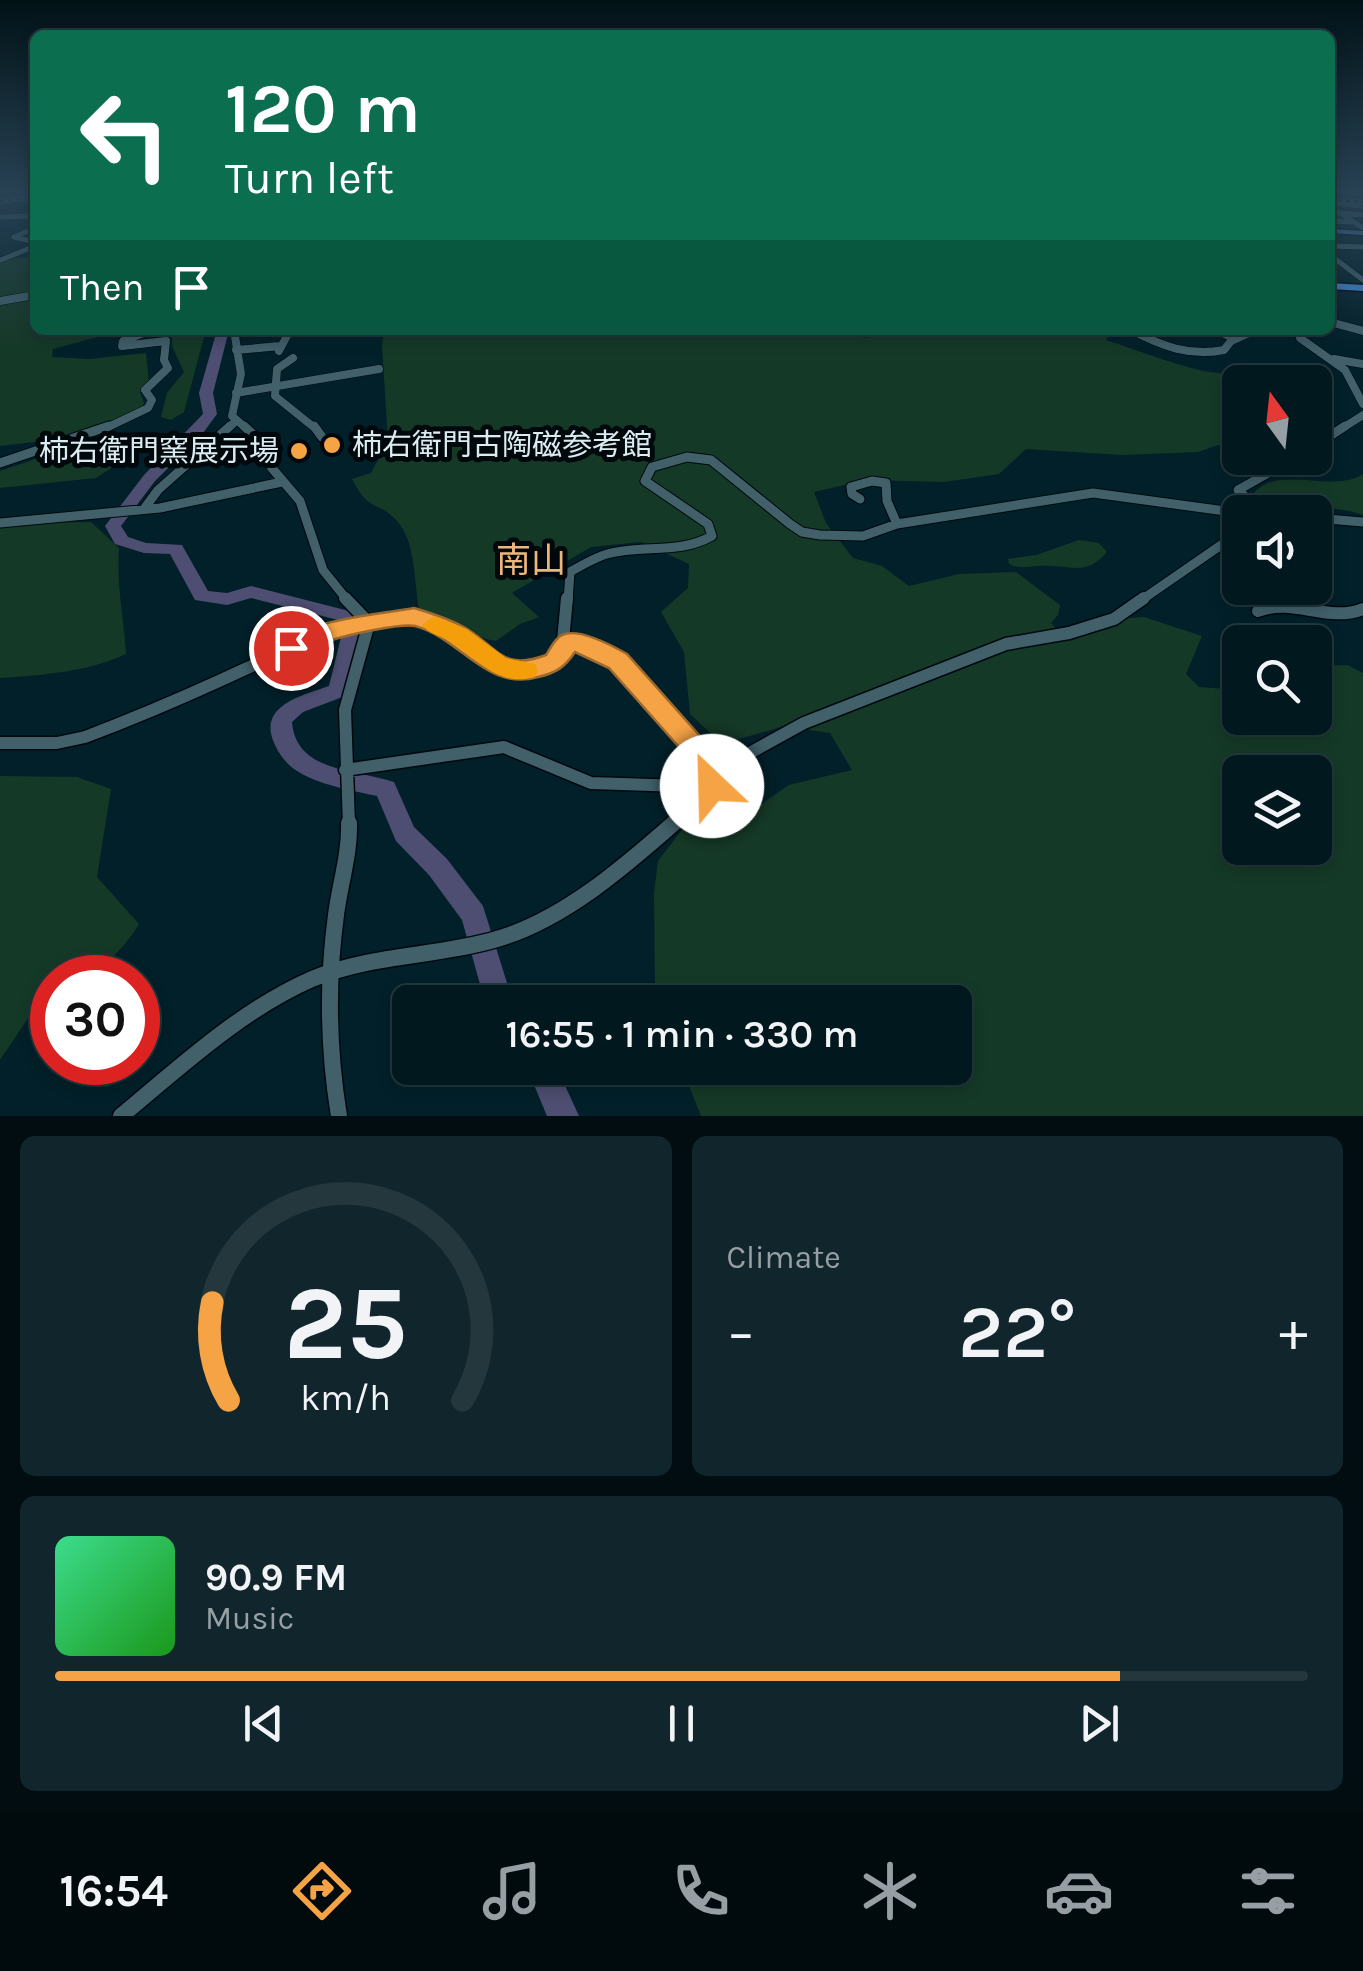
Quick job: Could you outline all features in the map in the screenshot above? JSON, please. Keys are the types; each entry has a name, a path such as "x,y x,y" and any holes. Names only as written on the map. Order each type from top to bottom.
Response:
{"highway":[{"path":"1335,286 1363,288"}],"street":[{"path":"1,260 30,246"},
{"path":"1335,246 1363,247"},
{"path":"1335,258 1363,280"},
{"path":"0,301 30,297"},
{"path":"1335,323 1363,331"},
{"path":"0,463 95,434 148,408 152,400 145,390 148,384 168,368 164,360 166,341 122,346 133,335"},
{"path":"234,335 241,374 232,410 236,421 258,438 282,482 300,501 331,584 364,624"},
{"path":"287,335 279,354 288,361 277,369 274,388 278,400 311,423 322,437"},
{"path":"1140,335 1167,349 1192,354 1224,350 1242,335"},
{"path":"1228,335 1235,338"},
{"path":"1300,335 1333,359 1357,386 1363,404"},
{"path":"236,350 280,346"},
{"path":"1333,359 1363,364"},
{"path":"236,392 379,369"},
{"path":"333,376 336,391"},
{"path":"1332,435 1363,415"},
{"path":"144,509 158,490 236,421"},
{"path":"0,742 85,738 341,628 414,616 458,636 486,660 511,670 534,670 555,662 568,642 570,572 610,553 680,549 699,545 712,536 708,524 645,481 652,467 669,461 711,460 802,532 863,536 897,524 1093,493 1222,511"},
{"path":"1243,495 1238,490 1264,475"},
{"path":"0,524 200,501 282,482"},
{"path":"860,499 852,494 852,486 860,482 886,483 887,501 897,524"},
{"path":"1332,519 1363,522"},
{"path":"121,1116 173,1072 298,986 330,973 502,938 545,919 656,837 746,755 804,722 1006,644 1070,633 1114,619 1222,544"},
{"path":"1258,611 1278,604 1310,613 1343,616 1363,609"},
{"path":"340,1116 330,1061 330,973 336,912 350,844 345,710 364,624"},
{"path":"568,642 599,650 618,661 696,747 712,770 712,786"},
{"path":"345,770 504,747 591,782 712,786"}],"green space":[{"path":"30,257 30,335 105,335 53,349 52,357 89,359 146,353 149,384 140,392 144,403 140,410 77,437 0,446 0,259"},
{"path":"172,335 204,337 184,412 171,420 161,417 167,393 184,372 172,346"},
{"path":"383,335 1109,335 1106,340 1175,363 1222,373 1222,445 1198,452 1122,455 1026,449 999,474 944,482 866,480 814,492 826,523 853,558 882,566 909,586 959,574 1016,572 1060,605 1051,623 1067,640 1128,618 1144,617 1202,636 1186,674 1199,687 1222,689 1222,735 1332,735 1332,665 1347,665 1363,673 1363,1116 701,1116 689,1085 972,1085 972,985 655,985 654,893 658,861 681,831 706,820 741,818 789,785 852,770 830,733 784,726 722,744 690,714 684,652 661,612 688,588 689,564 641,542 591,547 512,593 539,617 520,624 496,641 419,610 411,550 403,528 369,502 352,479 371,473 388,441"},
{"path":"107,439 132,443 134,453 96,478 0,488 0,471 83,443"},
{"path":"1363,474 1363,515 1332,509 1332,495 1253,495 1274,481 1350,480"},
{"path":"91,522 119,548 126,654 80,669 0,678 0,523"},
{"path":"1079,540 1099,543 1107,552 1091,565 1076,568 1009,564 1008,559 1036,555"},
{"path":"0,776 77,777 111,789 97,877 139,924 114,955 30,955 30,1015 0,1060"}],"waterway":[{"path":"222,335 206,393 210,414 150,478 113,526 121,540 144,548 176,549 202,596 227,599 251,592 346,616 352,633 338,691 296,706 281,719 282,738 290,752 317,771 386,789 405,834 438,867 474,915 494,985"},
{"path":"549,1085 563,1116"}],"slow traffic":[{"path":"434,625 458,636 499,667 525,670"}],"place":[{"name":"柿右衛門古陶磁参考館","path":"332,445"},
{"name":"柿右衛門窯展示場","path":"299,451"}],"district":[{"name":"南山","path":"531,560"}],"route":[{"path":"291,648 328,632 414,616 458,636 486,660 511,670 534,670 555,662 568,642 599,650 618,661 696,747 712,770 712,786"}]}
